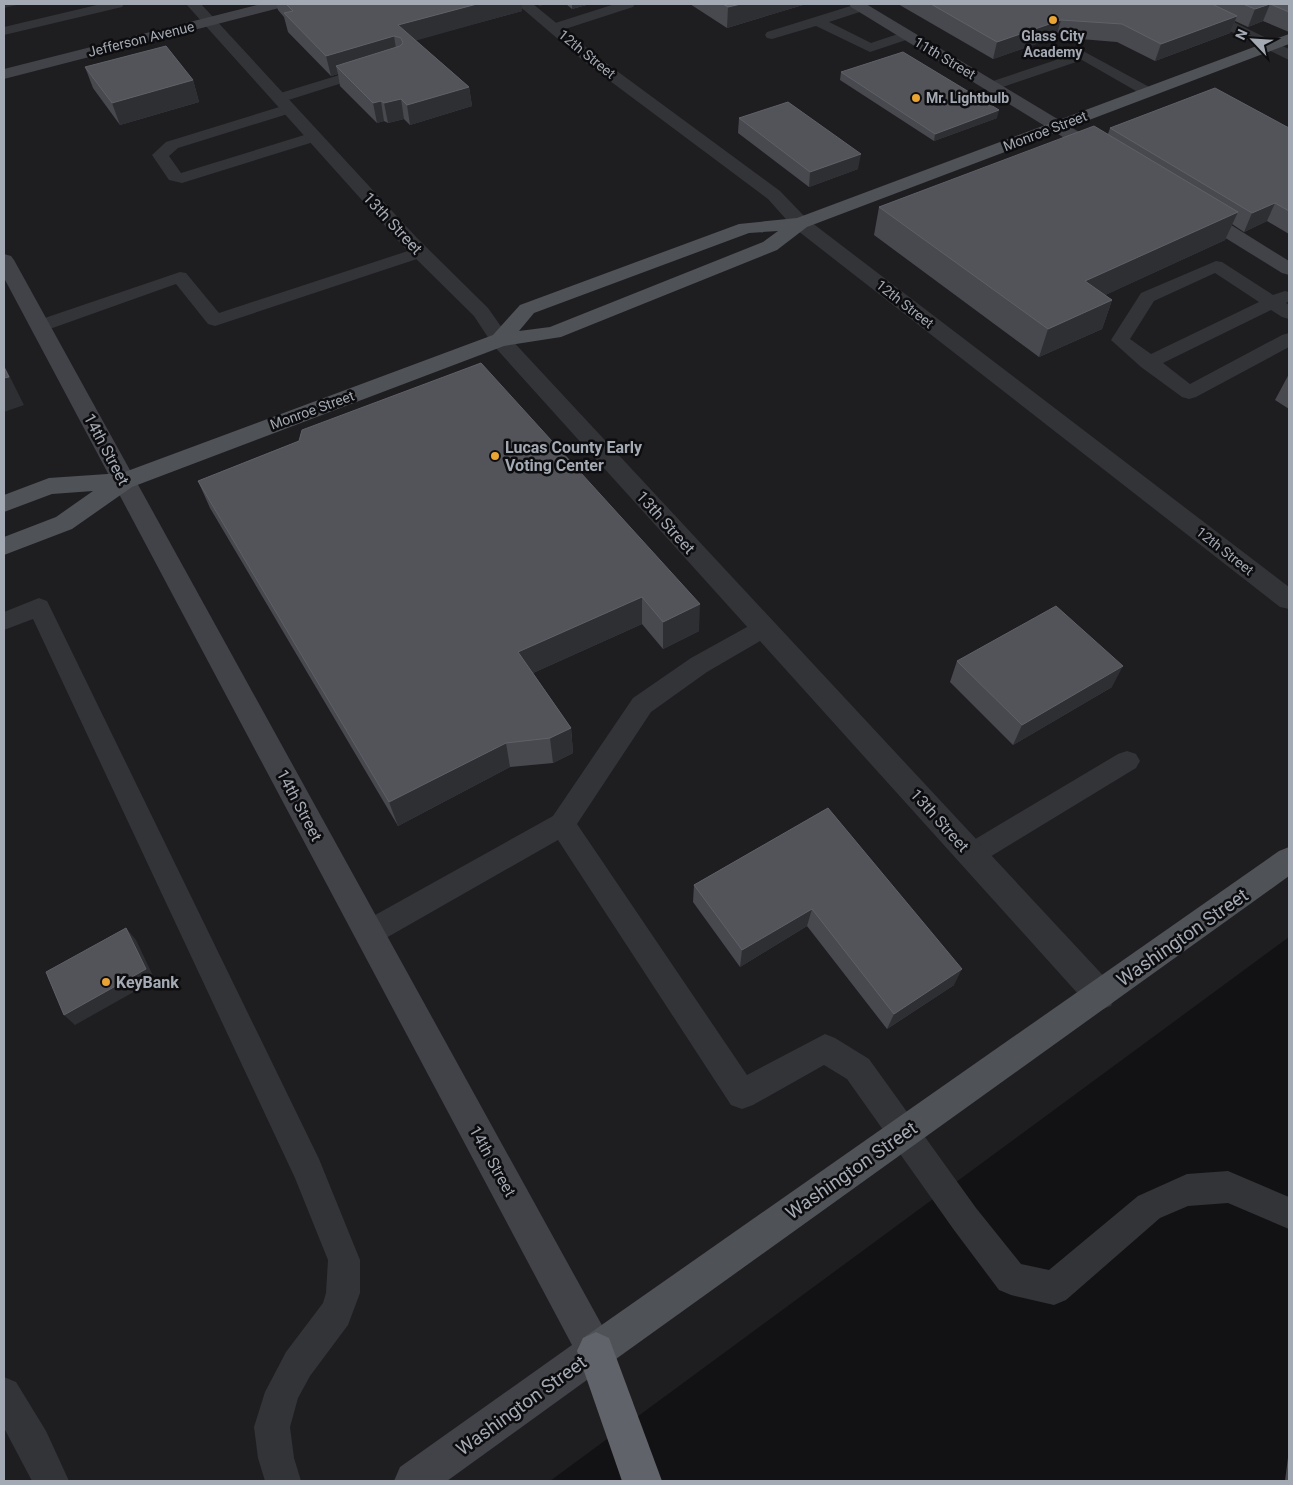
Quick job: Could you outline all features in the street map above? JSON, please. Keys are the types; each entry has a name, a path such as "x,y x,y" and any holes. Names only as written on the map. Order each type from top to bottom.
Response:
{"highway":[{"path":"596,1350 642,1481"}],"main road":[{"name":"Monroe Street","path":"500,340 527,309 746,228 800,223 1289,39"},
{"name":"Monroe Street","path":"4,546 64,523 124,481 500,340 554,333 770,246 800,223"},
{"name":"Monroe Street","path":"4,504 49,486 124,481"},
{"name":"Washington Street","path":"596,1350 1289,860"}],"street":[{"name":"13th Street","path":"193,4 420,252 481,312 500,340 1100,995"},
{"name":"Jefferson Avenue","path":"4,74 278,4"},
{"name":"12th Street","path":"524,4 592,60 774,195 800,223 1289,600"},
{"path":"1186,4 1289,55"},
{"name":"11th Street","path":"858,5 1113,161"},
{"path":"1180,202 1289,269"},
{"name":"14th Street","path":"4,260 596,1350"},
{"name":"Washington Street","path":"414,1481 596,1350"}],"lane":[{"path":"4,31 117,4"},
{"path":"554,28 628,4"},
{"path":"772,36 858,5"},
{"path":"817,21 870,48 907,35"},
{"path":"992,86 1084,55 1148,92"},
{"path":"314,137 182,178 175,177 160,155 172,145 389,64"},
{"path":"40,326 180,277 215,320 420,252"},
{"path":"1289,313 1216,266 1147,297 1120,340 1190,393 1289,339"},
{"path":"1148,363 1289,294"},
{"path":"4,621 39,607 308,1170 344,1260 343,1293 336,1313 298,1364 282,1392 272,1428 276,1458 283,1481"},
{"path":"369,933 562,824 642,705 699,665 764,628"},
{"path":"971,855 1127,762"},
{"path":"562,824 742,1094 825,1048 858,1069 965,1219 1011,1278 1054,1288 1149,1207 1187,1190 1228,1187 1289,1213"},
{"path":"4,1394 33,1444 51,1481"}],"shaded area":[{"path":"4,4 1289,4 1289,937 550,1481 4,1481"}],"building":[{"path":"286,4 477,4 398,25 469,87 407,105 401,99 384,103 381,101 373,103 336,66 400,46 403,43 401,38 394,36 326,56 284,13 293,11"},
{"path":"723,4 741,4 728,7"},
{"path":"931,4 1212,4 1237,16 1161,44 1122,24 1061,20 997,42"},
{"path":"1243,4 1270,4 1255,9"},
{"path":"1270,4 1289,4 1289,12"},
{"path":"166,46 193,80 112,103 85,67"},
{"name":"Mr. Lightbulb","path":"903,52 999,110 935,134 841,72"},
{"path":"1215,88 1289,128 1289,211 1275,203 1252,213 1110,128"},
{"path":"788,102 861,154 810,172 739,118"},
{"path":"1094,126 1238,212 1085,281 1112,300 1048,329 879,207"},
{"path":"481,363 700,604 663,622 642,597 518,652 571,728 550,738 506,743 389,802 198,481 299,441 302,430"},
{"path":"4,367 9,377 4,378"},
{"path":"1056,606 1123,666 1022,725 957,661"},
{"path":"828,808 962,969 894,1014 812,909 742,950 694,885"},
{"name":"KeyBank","path":"126,928 146,969 64,1015 46,972"}],"place":[{"name":"Glass City Academy","path":"1053,20"},
{"name":"Mr. Lightbulb","path":"916,98"},
{"name":"Lucas County Early Voting Center","path":"495,456"},
{"name":"KeyBank","path":"106,982"}]}
